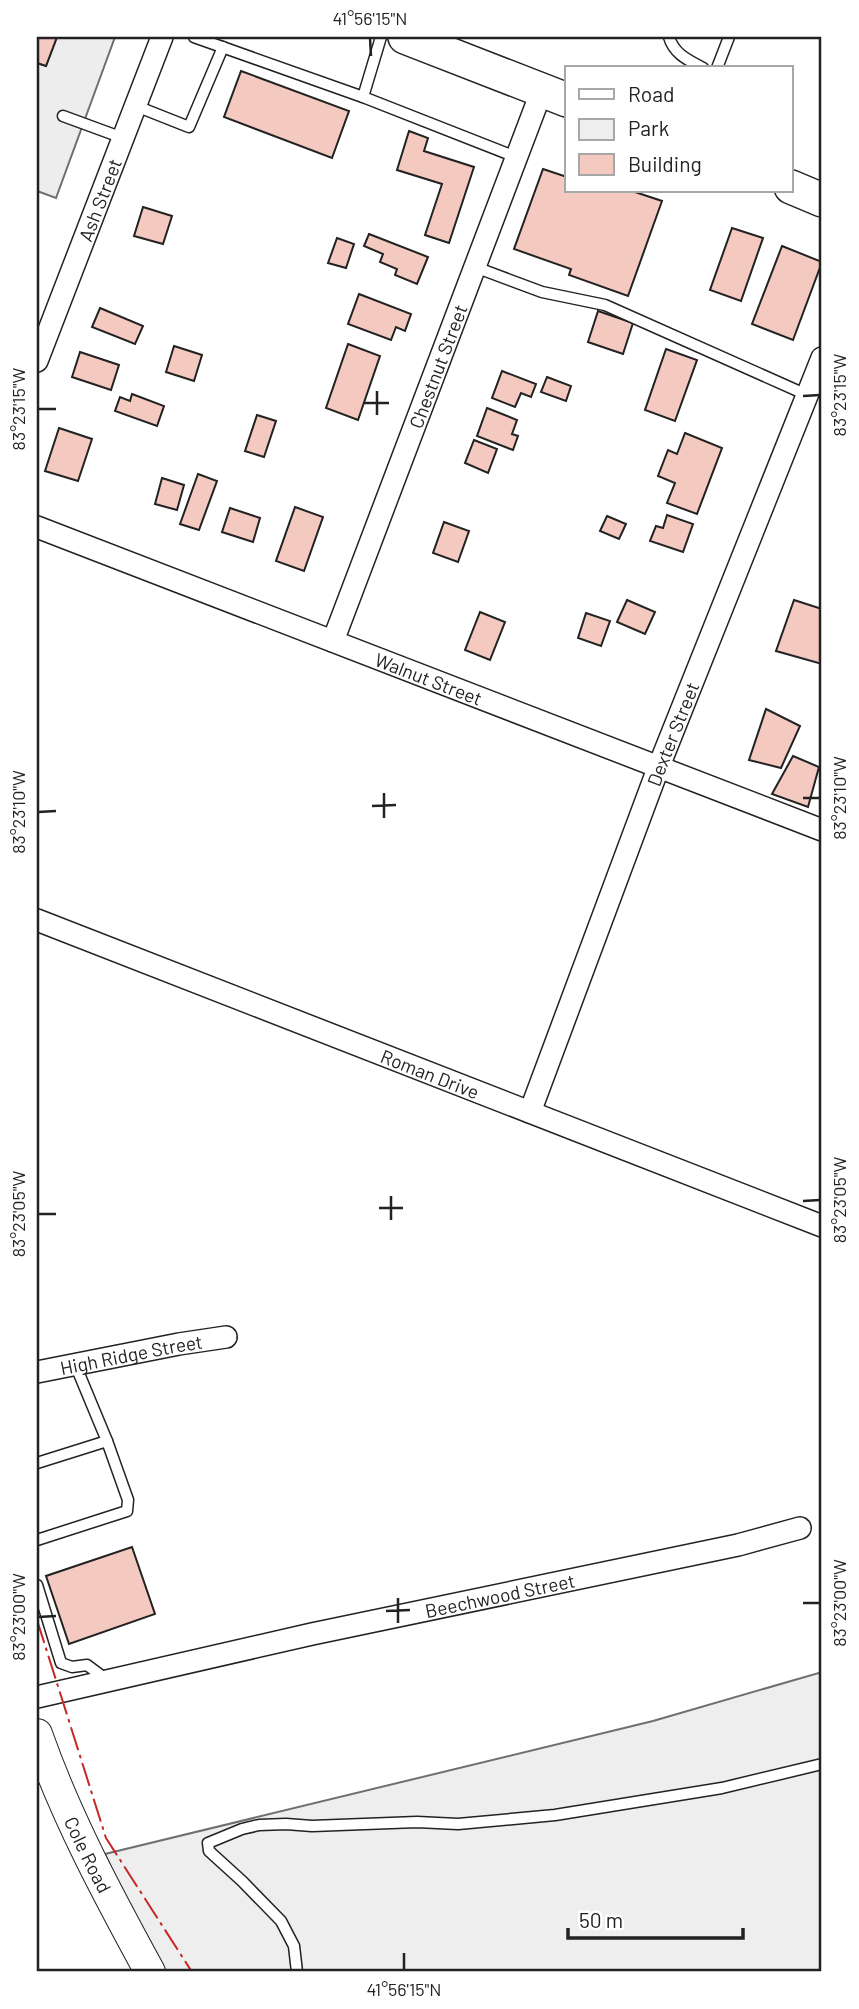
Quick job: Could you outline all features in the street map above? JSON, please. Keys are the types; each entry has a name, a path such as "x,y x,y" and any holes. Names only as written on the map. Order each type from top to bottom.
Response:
{"main road":[{"path":"405,37 554,95"},
{"path":"792,187 822,200"}],"street":[{"name":"Ash Street","path":"37,362 162,37"},
{"name":"Chestnut Street","path":"333,641 516,157 554,95"},
{"name":"Dexter Street","path":"530,1112 659,766 822,358"},
{"name":"Walnut Street","path":"37,527 822,831"},
{"name":"Roman Drive","path":"37,920 822,1226"},
{"name":"High Ridge Street","path":"37,1372 179,1343 226,1337"},
{"name":"Beechwood Street","path":"37,1697 312,1634 738,1545 800,1528"},
{"name":"Cole Road","path":"37,1734 67,1811 150,1972"}],"lane":[{"path":"194,37 363,97 516,157"},
{"path":"363,97 381,37"},
{"path":"669,37 671,44 684,58 699,66"},
{"path":"718,66 729,37"},
{"path":"136,106 190,127 223,47"},
{"path":"63,116 123,138"},
{"path":"475,267 542,292 605,305 807,395"},
{"path":"37,1540 127,1511 128,1500 75,1364"},
{"path":"37,1463 107,1441"},
{"path":"37,1585 61,1663 72,1667 88,1665 107,1681"},
{"path":"297,1972 294,1946 281,1921 219,1862 209,1851 208,1843 259,1825 417,1822 458,1824 555,1815 722,1788 822,1764"}],"green space":[{"path":"822,1672 822,1972 166,1972 118,1884 105,1854 653,1721"}],"shaded area":[{"path":"57,37 115,37 56,198 37,191 37,63 46,66"}],"building":[{"path":"37,37 57,37 46,66 37,63"},
{"path":"241,71 349,111 332,158 224,117"},
{"path":"409,131 428,138 424,151 474,167 449,243 425,235 442,184 397,170"},
{"path":"543,169 565,176 565,192 635,192 662,201 628,296 569,275 571,269 514,249"},
{"path":"143,207 172,216 163,244 134,236"},
{"path":"732,228 763,238 741,301 710,290"},
{"path":"369,234 428,257 417,284 395,275 397,269 380,262 383,254 364,246"},
{"path":"337,238 354,244 346,268 328,263"},
{"path":"782,246 822,262 793,340 752,324"},
{"path":"359,294 411,314 405,331 396,327 391,340 348,324"},
{"path":"100,308 143,326 135,344 92,327"},
{"path":"598,311 633,323 623,354 588,342"},
{"path":"348,344 380,356 358,420 326,408"},
{"path":"174,346 202,355 194,381 166,372"},
{"path":"666,349 697,360 675,421 645,410"},
{"path":"80,352 119,365 111,390 72,377"},
{"path":"502,371 536,384 531,397 521,393 515,407 492,398"},
{"path":"547,377 571,386 566,401 541,392"},
{"path":"132,394 164,406 157,426 115,411 120,397 130,401"},
{"path":"487,408 517,420 512,434 518,436 513,450 477,436"},
{"path":"257,415 276,421 264,457 245,451"},
{"path":"59,428 92,439 78,481 45,471"},
{"path":"685,433 722,448 697,514 667,503 675,483 658,476 668,450 677,454"},
{"path":"474,440 497,449 488,473 465,463"},
{"path":"198,474 217,481 199,530 180,524"},
{"path":"162,478 184,485 177,510 155,504"},
{"path":"295,507 323,517 304,571 276,561"},
{"path":"230,508 260,518 253,542 222,532"},
{"path":"667,515 693,524 683,552 650,541 656,526 663,528"},
{"path":"607,516 626,524 619,539 600,531"},
{"path":"444,522 469,531 458,562 433,553"},
{"path":"627,600 655,612 645,634 617,622"},
{"path":"794,600 822,609 822,664 776,651"},
{"path":"480,612 505,622 490,660 465,650"},
{"path":"586,613 610,621 601,646 578,638"},
{"path":"766,709 800,726 781,768 749,760"},
{"path":"793,756 819,767 808,807 772,794"},
{"path":"132,1547 155,1614 69,1644 46,1576"}],"power":[{"path":"37,1620 106,1838 192,1972"}]}
